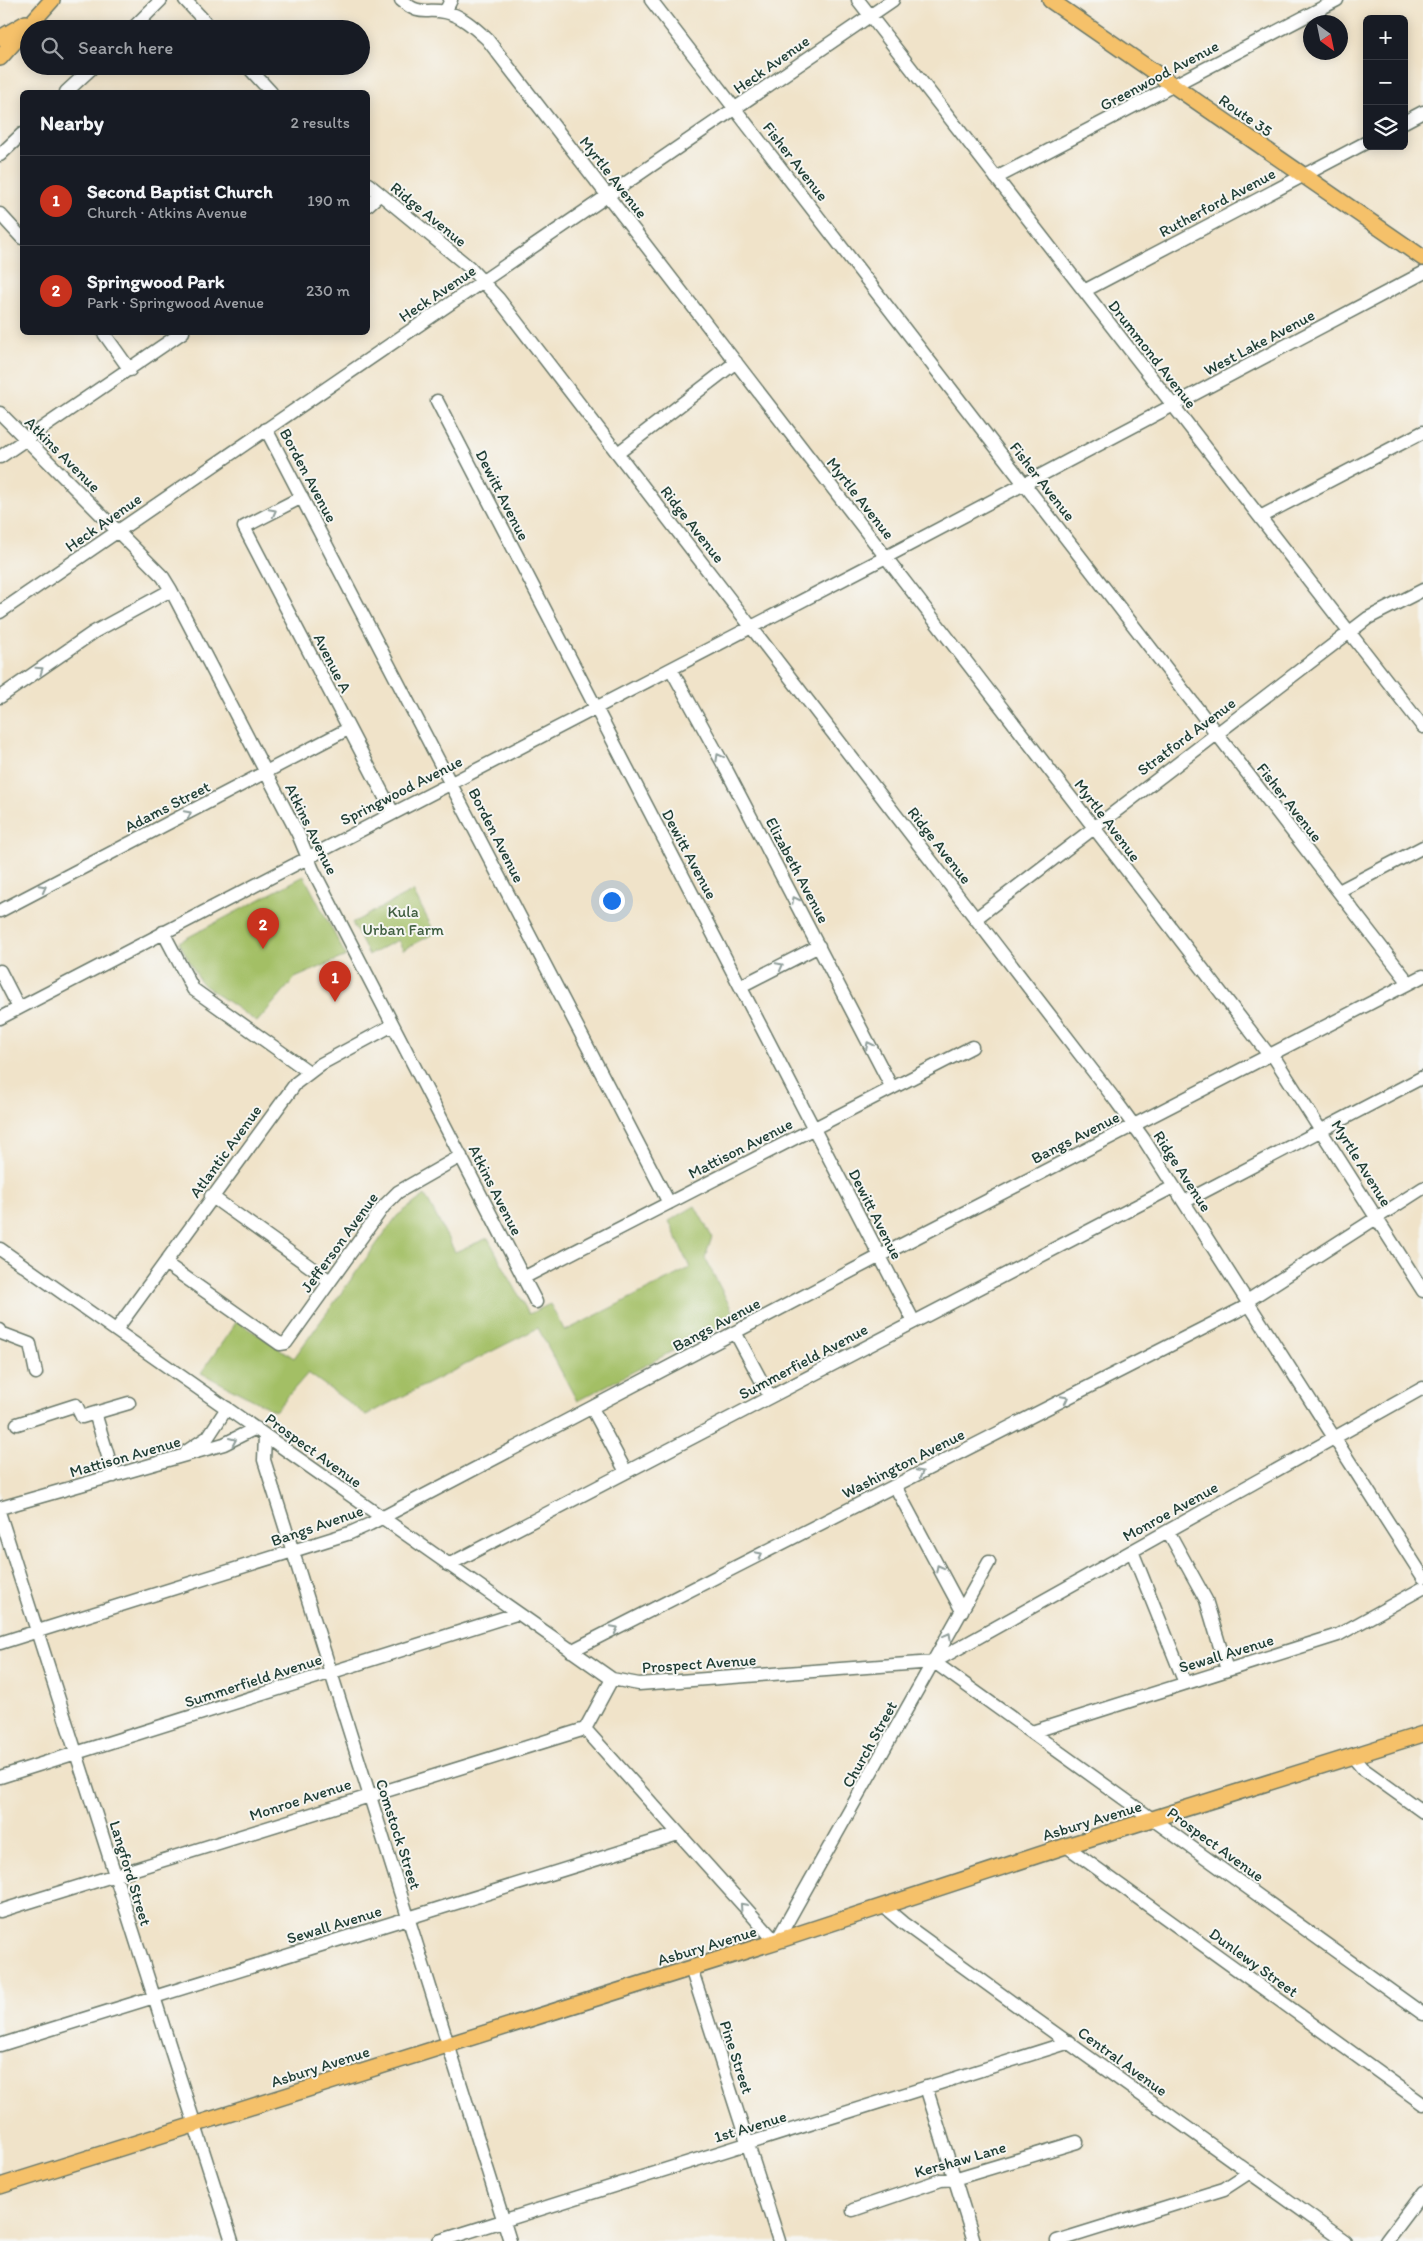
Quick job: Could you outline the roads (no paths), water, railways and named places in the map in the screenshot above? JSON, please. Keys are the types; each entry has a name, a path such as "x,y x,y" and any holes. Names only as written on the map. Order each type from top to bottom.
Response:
{"main road":[{"path":"30,20 52,0"},
{"name":"Route 35","path":"1050,0 1423,258"},
{"path":"0,38 20,26"},
{"path":"0,58 20,34"},
{"name":"Asbury Avenue","path":"0,2186 448,2043 776,1942 1066,1846 1423,1734"}],"street":[{"path":"141,20 161,0"},
{"path":"185,0 204,20"},
{"name":"Myrtle Avenue","path":"401,0 421,12 444,12 466,21 487,39 1270,1054 1322,1130 1423,1290"},
{"path":"444,12 451,0"},
{"name":"Fisher Avenue","path":"651,0 1409,983"},
{"name":"Drummond Avenue","path":"858,0 1422,724"},
{"name":"Heck Avenue","path":"0,612 893,0"},
{"name":"Greenwood Avenue","path":"996,178 1337,0"},
{"path":"68,90 84,75"},
{"path":"255,75 269,90"},
{"path":"1408,120 1423,112"},
{"path":"0,155 20,136"},
{"name":"Rutherford Avenue","path":"1084,291 1363,144"},
{"name":"Ridge Avenue","path":"370,186 468,267 498,298 1134,1125 1423,1577"},
{"path":"370,203 380,194"},
{"path":"0,214 20,236"},
{"name":"West Lake Avenue","path":"817,592 1423,273"},
{"path":"106,335 130,370"},
{"path":"0,458 179,335"},
{"path":"618,453 736,362"},
{"name":"Dewitt Avenue","path":"437,401 914,1322"},
{"name":"Atkins Avenue","path":"0,413 163,577 171,590 536,1302"},
{"name":"Borden Avenue","path":"266,429 669,1202"},
{"path":"1260,517 1423,432"},
{"name":"Avenue A","path":"302,497 244,528 393,813"},
{"path":"0,697 94,632 171,590"},
{"name":"Stratford Avenue","path":"976,919 1368,618 1423,590"},
{"name":"Springwood Avenue","path":"0,1018 817,592"},
{"name":"Elizabeth Avenue","path":"671,669 727,771 892,1088"},
{"name":"Adams Street","path":"0,911 266,773 348,728"},
{"path":"1339,891 1423,847"},
{"path":"164,932 194,989 309,1072"},
{"path":"741,986 819,946"},
{"path":"0,971 18,1008"},
{"name":"Bangs Avenue","path":"0,1643 350,1533 880,1256 1423,976"},
{"name":"Atlantic Avenue","path":"116,1330 285,1096 309,1072 393,1025"},
{"name":"Mattison Avenue","path":"523,1278 972,1046"},
{"path":"1184,1202 1423,1077"},
{"name":"Jefferson Avenue","path":"165,1264 280,1344 286,1343 374,1218 398,1192 461,1156"},
{"name":"Summerfield Avenue","path":"448,1565 1173,1186"},
{"name":"Washington Avenue","path":"571,1651 1248,1303 1423,1188"},
{"path":"211,1196 330,1280"},
{"name":"Prospect Avenue","path":"0,1249 612,1680 639,1684 934,1662 1155,1819 1423,2014"},
{"path":"0,1330 1,1333 30,1344 36,1373"},
{"path":"735,1332 770,1397"},
{"name":"Monroe Avenue","path":"934,1662 1423,1388"},
{"path":"17,1424 76,1404 82,1417 129,1403"},
{"path":"174,1460 208,1437 227,1408"},
{"path":"592,1408 626,1472"},
{"path":"95,1413 114,1476"},
{"name":"Mattison Avenue","path":"0,1508 174,1460 261,1432"},
{"name":"Comstock Street","path":"261,1432 264,1460 292,1551 510,2241"},
{"path":"895,1486 962,1611"},
{"name":"Langford Street","path":"0,1515 152,1997 232,2241"},
{"path":"1168,1531 1206,1600 1227,1670"},
{"path":"1132,1551 1185,1683"},
{"name":"Church Street","path":"776,1942 989,1562"},
{"name":"Sewall Avenue","path":"1032,1732 1338,1635 1423,1588"},
{"name":"Summerfield Avenue","path":"0,1777 516,1614"},
{"path":"612,1680 585,1729 776,1942"},
{"name":"Monroe Avenue","path":"0,1911 369,1794 585,1729"},
{"path":"1352,1756 1362,1768 1423,1812"},
{"name":"Sewall Avenue","path":"0,2045 678,1834"},
{"name":"Dunlewy Street","path":"1066,1846 1423,2104"},
{"name":"Central Avenue","path":"883,1906 1345,2241"},
{"name":"Pine Street","path":"691,1968 779,2241"},
{"name":"1st Avenue","path":"439,2241 1070,2042"},
{"path":"926,2087 974,2241"},
{"name":"Kershaw Lane","path":"853,2210 941,2180 954,2179 1077,2142"},
{"path":"1057,2241 1224,2188 1250,2172"},
{"path":"1386,2241 1423,2192"}],"place":[{"name":"Springwood Park","path":"263,949"},
{"name":"Second Baptist Church","path":"335,1002"}],"park label":[{"name":"Kula Urban Farm","path":"403,920"}]}
